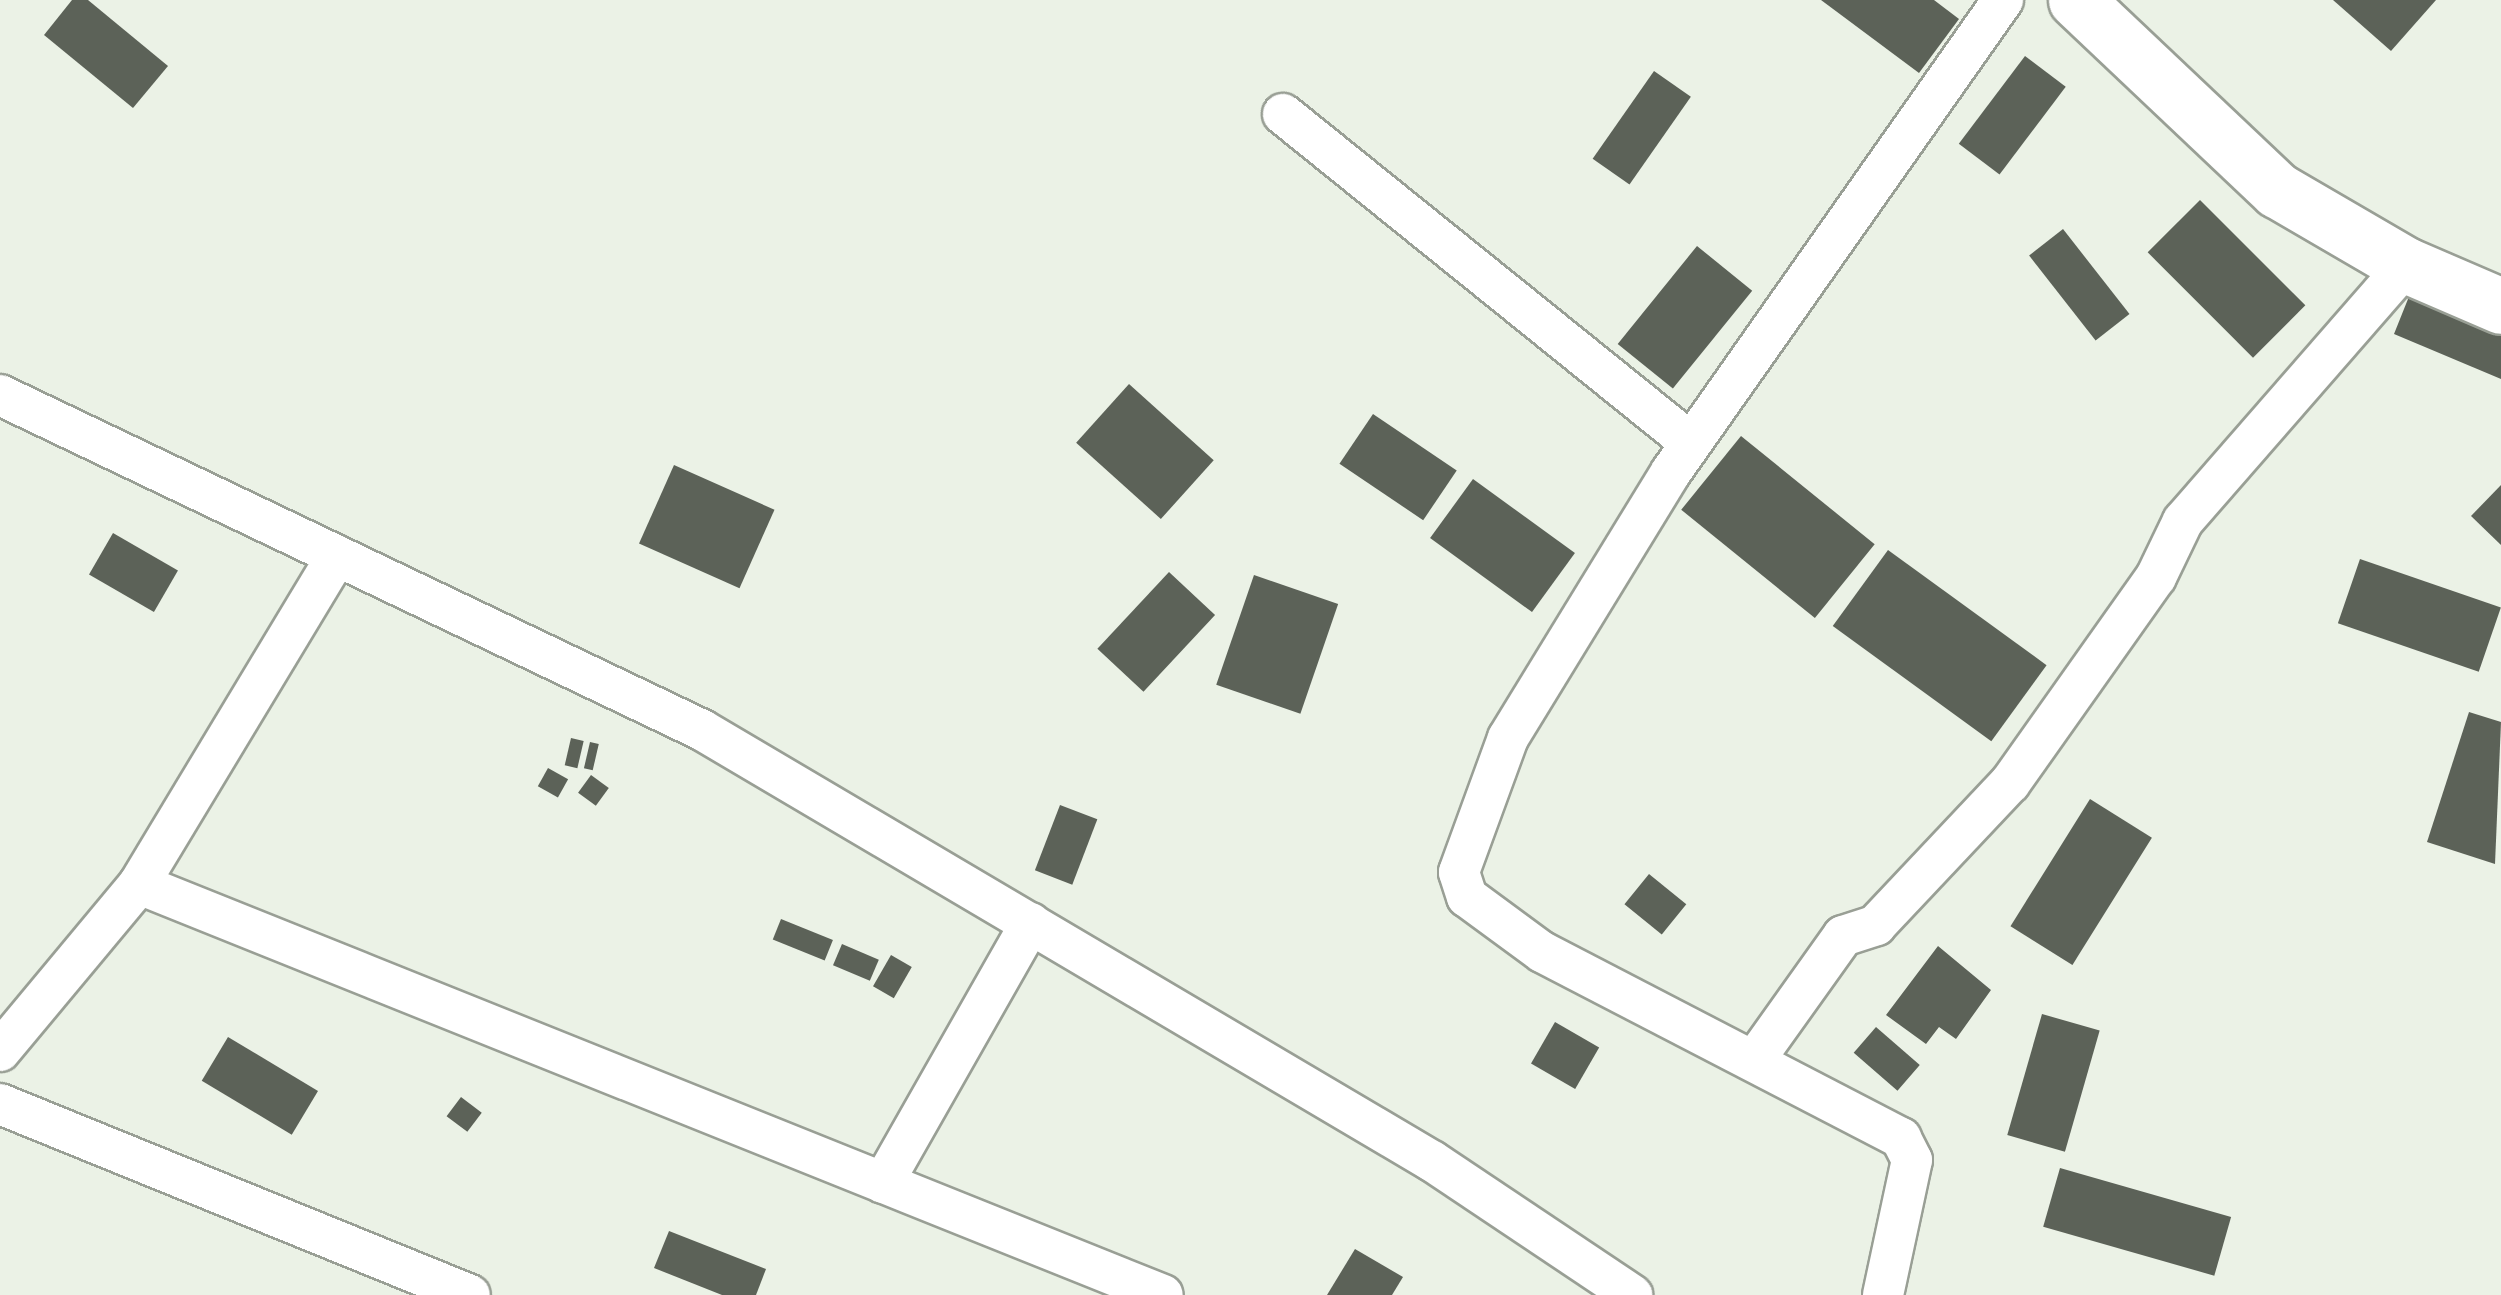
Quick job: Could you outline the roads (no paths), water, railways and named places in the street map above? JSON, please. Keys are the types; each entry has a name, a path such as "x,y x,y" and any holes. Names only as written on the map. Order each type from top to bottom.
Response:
{"street":[{"path":"1883,1295 1912,1160 1902,1138 1756,1058 1542,952 1466,897 1459,872 1508,738 1691,443 2003,0"},
{"path":"2076,0 2277,190 2406,266 2501,306"},
{"path":"1283,114 1691,443"},
{"path":"1756,1058 1843,936 1876,925 2010,783 2156,577 2183,521 2406,266"},
{"path":"0,395 702,730 1432,1161 1632,1295"},
{"path":"0,1051 139,884 336,556"},
{"path":"139,884 1163,1295"},
{"path":"883,1182 1031,923"},
{"path":"0,1104 470,1295"}]}
